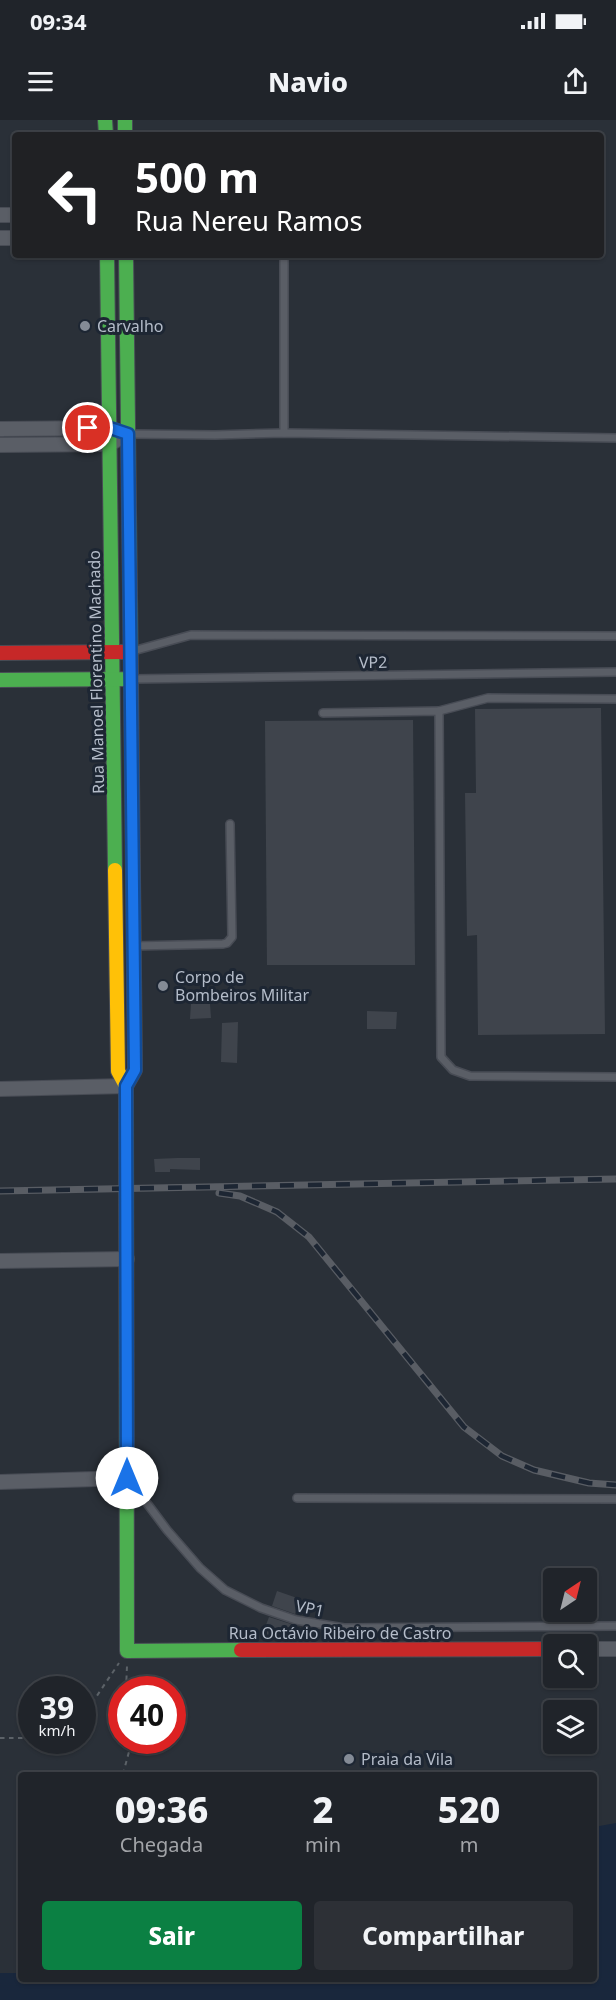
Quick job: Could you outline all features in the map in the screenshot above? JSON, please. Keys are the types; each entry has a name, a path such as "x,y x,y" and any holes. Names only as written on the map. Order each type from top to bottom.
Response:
{"street":[{"name":"Rua Manoel Florentino Machado","path":"107,258 118,1071 126,1086 127,1651"},
{"name":"Rua Manoel Florentino Machado","path":"126,258 135,1070 126,1086"},
{"path":"0,429 110,428 128,434"},
{"path":"0,445 110,444 128,434"},
{"path":"0,653 130,652"},
{"path":"0,680 131,679"},
{"path":"0,1089 126,1086"},
{"path":"0,1261 127,1259"},
{"path":"0,1482 127,1478"},
{"name":"Rua Octávio Ribeiro de Castro","path":"127,1651 543,1649"},
{"path":"597,1649 616,1649"}],"lane":[{"path":"284,258 284,433"},
{"path":"128,434 284,433 616,438"},
{"path":"130,652 191,635 616,636"},
{"name":"VP2","path":"131,679 616,672"},
{"path":"323,713 439,711 488,698 616,699"},
{"path":"439,711 441,1057 453,1070 470,1076 616,1077"},
{"path":"116,947 223,944 230,940 232,937 230,824"},
{"path":"115,887 133,886"},
{"name":"VP1","path":"127,1478 200,1568 225,1590 261,1608 296,1620 344,1628 616,1626"},
{"path":"297,1498 616,1499"}],"path":[{"path":"126,1676 127,1651"},
{"path":"96,1697 127,1651"},
{"path":"0,1738 18,1738"},
{"path":"124,1772 128,1754"}],"water":[{"path":"616,1823 616,2000 0,2000 0,1973 18,1973 18,1982 597,1982 597,1826"}],"building":[{"path":"601,708 605,1034 478,1035 477,935 467,936 465,793 476,793 475,709"},
{"path":"413,720 415,965 267,965 265,721"},
{"path":"191,1004 210,1004 211,1018 190,1019"},
{"path":"367,1011 397,1012 396,1029 367,1029"},
{"path":"238,1022 237,1063 221,1062 222,1023"},
{"path":"200,1158 200,1170 170,1169 170,1172 155,1172 154,1159"},
{"path":"277,1591 300,1599 295,1614 272,1606"},
{"path":"269,1617 291,1624 286,1639 263,1633"}],"railway":[{"path":"0,1191 616,1179"},
{"path":"219,1193 240,1196 277,1212 309,1237 464,1427 502,1456 534,1470 589,1483 616,1485"}],"traffic: fast":[{"path":"105,120 106,132"},
{"path":"125,120 125,132"},
{"path":"107,258 115,870"},
{"path":"0,680 131,679 126,258"},
{"path":"126,1086 127,1651 241,1650"}],"traffic: slow":[{"path":"115,870 118,1071 126,1086"}],"traffic: jam":[{"path":"0,653 123,652"},
{"path":"241,1650 543,1649"}],"place":[{"name":"Carvalho","path":"85,326"},
{"name":"Corpo de Bombeiros Militar","path":"163,986"},
{"name":"Praia da Vila","path":"349,1759"}],"route":[{"path":"88,428 110,428 128,434 135,1070 126,1086 127,1478"}]}
